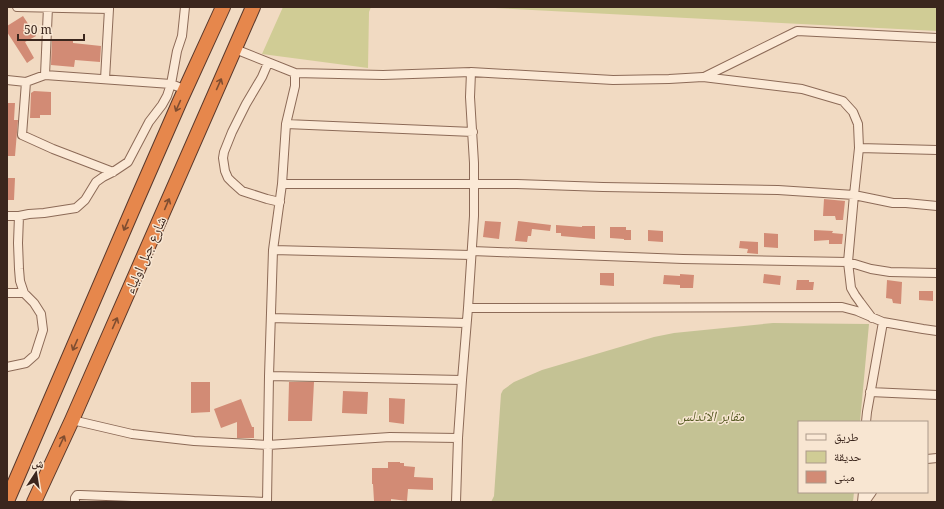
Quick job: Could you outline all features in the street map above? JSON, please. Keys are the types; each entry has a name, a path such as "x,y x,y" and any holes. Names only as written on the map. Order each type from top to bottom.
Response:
{"highway":[{"name":"شارع جبل اولياء","path":"7,501 141,190 224,7"},
{"name":"شارع جبل اولياء","path":"34,502 72,420 253,7"}],"street":[{"path":"17,7 109,8 105,79"},
{"path":"45,75 48,7"},
{"path":"7,216 19,216 76,208 85,200 96,182 128,162 149,122 167,96 171,84 177,51 182,36 185,7"},
{"path":"703,77 797,31 937,38"},
{"path":"235,49 295,74 383,75 471,72 613,80 703,77 802,89 843,101 853,112 858,124 859,148 848,262 851,288 872,318"},
{"path":"268,63 232,132 223,158 225,171 228,178 242,191 280,202"},
{"path":"456,502 458,438 472,253 474,184 473,132 470,96 471,72"},
{"path":"75,502 77,495 80,495 266,502 273,250 282,184 286,124 295,86 295,74"},
{"path":"7,80 26,82 45,75 171,84 186,90"},
{"path":"26,82 22,135 113,172"},
{"path":"286,124 473,132"},
{"path":"859,148 937,150"},
{"path":"282,184 474,184 778,190 854,194 893,204 906,203 937,206"},
{"path":"7,367 26,363 36,355 43,330 41,314 24,292 20,281 19,216"},
{"path":"273,250 848,262 871,269 890,272 937,273"},
{"path":"7,293 24,292"},
{"path":"468,308 842,308 857,311 883,322 937,331"},
{"path":"271,318 466,323"},
{"path":"866,421 866,412 883,322"},
{"path":"269,376 462,380"},
{"path":"870,392 937,395"},
{"path":"72,420 132,434 194,441 268,445 390,437 458,438"},
{"path":"866,502 871,493"}],"green space":[{"path":"283,7 371,7 369,12 368,68 262,54"},
{"path":"475,7 937,7 937,31"},
{"name":"مقابر الاندلس","path":"773,323 869,324 860,421 798,421 798,493 854,493 853,502 491,502 494,496 501,394 503,390 514,382 542,370 654,337 674,333"}],"building":[{"path":"23,16 36,36 25,42 34,58 27,63 7,32 7,26"},
{"path":"52,39 101,46 100,62 75,60 74,67 51,65"},
{"path":"34,91 51,92 51,115 40,115 40,118 30,118 31,93"},
{"path":"7,103 15,103 14,120 18,120 15,156 7,156"},
{"path":"7,178 15,178 14,200 7,200"},
{"path":"824,199 845,201 843,220 836,220 835,216 823,216"},
{"path":"485,221 501,222 499,239 483,237"},
{"path":"518,221 551,225 550,231 532,229 531,236 528,236 527,242 515,241"},
{"path":"556,225 582,227 595,226 595,239 561,236 561,233 556,233"},
{"path":"610,227 626,227 626,230 631,230 631,240 610,238"},
{"path":"648,230 663,231 663,242 648,241"},
{"path":"814,230 833,231 832,233 843,234 842,244 829,244 829,240 814,241"},
{"path":"764,233 778,234 778,248 764,247"},
{"path":"740,241 758,242 758,254 747,253 748,249 739,248"},
{"path":"600,273 614,273 614,286 600,285"},
{"path":"680,274 694,275 693,288 680,288 680,285 663,284 664,275 680,276"},
{"path":"764,274 781,276 780,285 763,283"},
{"path":"797,280 809,280 809,282 814,282 813,290 796,290"},
{"path":"887,280 902,282 901,304 893,303 892,299 886,298"},
{"path":"919,291 933,291 933,301 919,300"},
{"path":"191,382 210,382 210,412 191,413"},
{"path":"289,382 314,382 312,421 288,421"},
{"path":"343,391 368,392 367,414 342,413"},
{"path":"389,398 405,399 404,424 389,422"},
{"path":"241,399 252,427 254,427 254,438 237,438 237,422 221,428 214,409"},
{"path":"388,462 400,462 404,463 404,466 415,467 414,477 433,478 433,490 408,489 407,501 391,499 391,501 374,501 372,468 388,468"}]}
